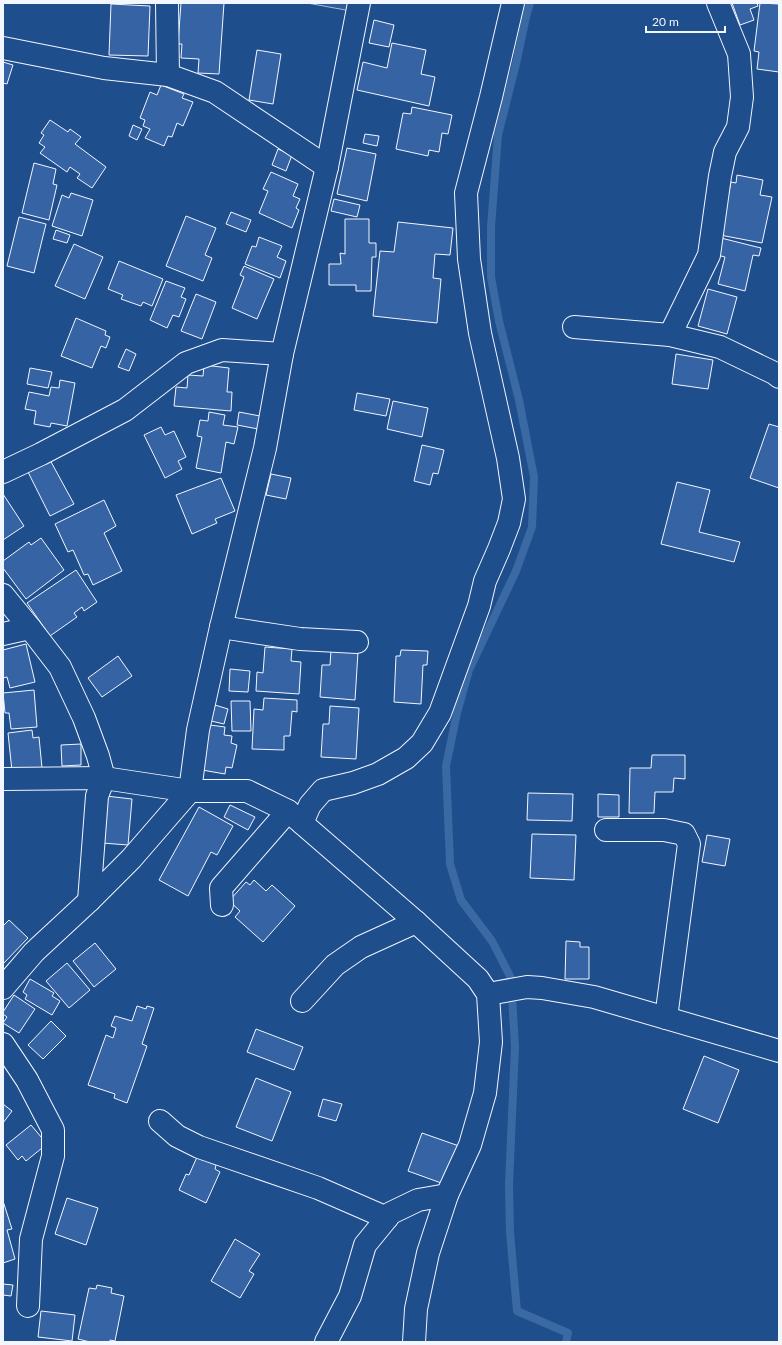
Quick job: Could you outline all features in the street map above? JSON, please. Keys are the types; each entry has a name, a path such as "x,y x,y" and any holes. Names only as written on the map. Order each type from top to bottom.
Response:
{"street":[{"path":"167,3 168,75"},
{"path":"3,988 34,952 89,901 131,858 190,791 198,730 221,627 265,448 282,354 328,167 359,3"},
{"path":"222,905 221,888 295,817 310,805 323,790 353,783 378,774 406,758 422,743 440,713 479,606 485,581 500,549 509,523 514,499 508,458 480,333 469,259 466,193 491,97 512,3"},
{"path":"670,335 709,255 720,176 725,152 738,127 742,97 739,54 718,3"},
{"path":"3,48 104,68 168,75 215,92 328,167"},
{"path":"574,327 670,335 720,347 774,373 779,377"},
{"path":"3,472 125,410 186,363 222,350 282,354"},
{"path":"3,595 60,667 84,718 98,756 104,778 97,796 89,901"},
{"path":"221,627 300,639 357,642"},
{"path":"3,634 30,628"},
{"path":"3,779 104,778 190,791 248,791 295,817 495,993"},
{"path":"606,830 664,830 684,834 689,844 666,1018"},
{"path":"302,1001 335,965 354,951 416,922"},
{"path":"495,993 526,987 594,996 779,1051"},
{"path":"414,1342 416,1309 428,1253 447,1195 470,1145 485,1093 495,993"},
{"path":"3,1044 28,1080 53,1130 53,1156 31,1240 28,1306"},
{"path":"160,1121 177,1136 199,1147 318,1188 387,1218"},
{"path":"326,1342 350,1296 365,1245 391,1213 418,1200 447,1195"}],"shaded area":[{"path":"307,3 352,3 351,11"}],"building":[{"path":"181,3 224,3 219,74 198,73 199,59 181,58 182,44 178,44"},
{"path":"732,3 757,3 758,6 750,9 754,20 740,25"},
{"path":"760,3 779,4 779,72 757,69 759,52 754,51"},
{"path":"111,4 150,6 148,56 109,55"},
{"path":"374,20 394,25 389,47 369,43"},
{"path":"392,43 426,50 421,74 435,77 429,106 357,90 363,62 387,68"},
{"path":"257,50 281,54 273,104 249,100"},
{"path":"3,62 13,65 7,84 3,83"},
{"path":"161,85 184,94 182,98 193,102 183,126 177,123 172,137 168,136 164,146 145,138 150,129 143,126 145,120 140,118 150,92 157,95"},
{"path":"412,107 452,115 448,134 442,133 439,152 429,150 428,156 396,149 403,113 411,114"},
{"path":"50,120 68,132 70,129 81,137 75,144 106,167 92,188 77,178 80,174 70,167 67,172 40,153 45,147 39,143 44,135 41,133"},
{"path":"133,125 142,129 137,140 129,136"},
{"path":"365,134 379,136 377,146 363,143"},
{"path":"347,148 376,154 367,201 337,194"},
{"path":"278,149 292,155 286,171 272,165"},
{"path":"34,163 56,169 53,184 57,185 49,220 22,213"},
{"path":"271,172 298,184 293,196 300,199 296,208 299,210 292,228 259,213 268,191 263,189"},
{"path":"737,175 763,180 760,195 772,197 762,243 720,235 731,182 736,183"},
{"path":"71,193 93,200 82,236 52,226 62,195 69,198"},
{"path":"334,199 360,205 357,217 331,211"},
{"path":"231,212 251,220 246,232 226,224"},
{"path":"186,216 216,228 205,255 212,258 203,281 166,266"},
{"path":"19,217 46,224 34,273 7,266"},
{"path":"345,219 369,219 369,243 376,243 376,257 372,257 371,291 356,291 356,285 329,285 329,264 341,264 340,253 345,254"},
{"path":"398,222 453,228 450,255 435,254 433,278 441,279 437,323 373,316 380,251 394,252"},
{"path":"56,230 70,235 67,243 53,239"},
{"path":"259,237 282,246 277,257 286,261 280,278 245,264 252,246 256,247"},
{"path":"721,238 761,248 759,256 753,255 745,291 718,284 725,257 717,255"},
{"path":"74,244 103,257 85,299 55,286"},
{"path":"119,261 163,279 152,306 143,302 141,306 121,299 123,295 108,289"},
{"path":"244,266 274,279 257,319 232,308 244,277 240,275"},
{"path":"166,281 185,288 181,297 186,299 179,317 173,315 167,328 150,320"},
{"path":"708,289 737,297 727,334 698,326"},
{"path":"196,294 216,302 202,339 181,331"},
{"path":"76,318 106,331 105,335 110,337 106,348 101,346 92,368 61,356"},
{"path":"126,349 136,354 129,371 118,367"},
{"path":"676,354 713,360 708,389 672,384"},
{"path":"204,365 229,368 227,392 232,392 231,411 174,406 176,387 187,388 188,375 203,376"},
{"path":"30,368 52,372 48,388 27,384"},
{"path":"60,380 75,383 67,426 51,423 50,427 34,424 36,411 25,409 29,392 49,396 51,387 59,388"},
{"path":"357,393 390,399 386,416 354,410"},
{"path":"393,401 428,408 422,437 387,429"},
{"path":"209,412 225,415 223,425 238,427 234,444 226,442 221,473 196,468 202,437 197,436 200,420 208,421"},
{"path":"239,412 260,416 258,429 237,425"},
{"path":"769,424 779,427 779,488 750,478"},
{"path":"161,427 165,435 174,431 186,457 178,461 182,469 165,478 144,435"},
{"path":"422,445 444,450 438,474 433,473 430,485 414,481"},
{"path":"50,460 74,504 50,516 28,472"},
{"path":"271,474 291,478 286,499 266,495"},
{"path":"221,478 235,511 215,519 217,523 192,534 176,495"},
{"path":"677,482 710,490 699,532 740,542 734,562 661,544"},
{"path":"3,494 24,526 3,540"},
{"path":"104,500 116,526 104,533 122,571 93,585 88,574 84,575 73,550 68,552 55,524"},
{"path":"41,538 64,570 26,599 3,568 3,561 29,542 31,545"},
{"path":"76,570 97,602 84,611 82,607 74,613 77,617 50,636 27,603"},
{"path":"26,644 35,682 10,688 7,677 3,678 3,650"},
{"path":"265,647 292,649 291,661 301,662 299,694 256,691 257,672 263,673"},
{"path":"331,650 358,652 355,700 320,697 322,665 330,665"},
{"path":"401,650 428,651 427,665 423,665 421,704 394,702 396,656 400,656"},
{"path":"118,656 132,676 102,697 88,678"},
{"path":"230,669 250,671 248,692 229,691"},
{"path":"34,690 37,727 11,729 9,713 5,713 3,693"},
{"path":"264,698 297,700 297,712 292,711 290,736 284,736 284,750 252,749 254,709 263,710"},
{"path":"231,701 250,701 251,731 232,731"},
{"path":"215,705 228,709 224,724 211,721"},
{"path":"330,706 359,708 356,759 321,757 323,724 329,724"},
{"path":"210,725 225,727 224,735 232,736 231,743 237,745 232,768 226,767 225,774 202,770"},
{"path":"32,730 33,738 39,737 42,768 12,771 8,733"},
{"path":"81,744 81,765 62,766 61,745"},
{"path":"652,755 685,755 685,779 674,778 673,792 655,792 654,813 629,813 630,768 651,768"},
{"path":"528,793 573,794 572,821 527,820"},
{"path":"598,794 619,795 619,817 598,817"},
{"path":"106,796 132,799 128,845 102,843"},
{"path":"230,805 255,817 248,830 224,817"},
{"path":"199,807 233,826 217,855 211,852 188,896 159,880"},
{"path":"532,834 576,835 574,880 530,878"},
{"path":"707,835 730,839 725,866 702,862"},
{"path":"254,880 266,891 272,885 295,906 263,942 235,917 240,911 229,901 246,882 250,885"},
{"path":"9,920 28,938 3,964 3,926"},
{"path":"566,941 580,942 580,947 589,947 589,979 565,979"},
{"path":"95,943 116,969 94,987 73,961"},
{"path":"67,963 90,990 69,1008 46,981"},
{"path":"30,979 54,993 52,996 60,1001 52,1015 25,999 27,995 23,992"},
{"path":"14,995 35,1009 19,1033 3,1023 7,1017 3,1014 3,1012"},
{"path":"137,1006 146,1009 147,1006 154,1008 142,1044 147,1046 127,1103 114,1098 115,1094 88,1085 106,1035 113,1038 116,1028 111,1026 115,1016 132,1021"},
{"path":"51,1021 66,1036 43,1059 28,1045"},
{"path":"256,1029 303,1047 294,1070 247,1052"},
{"path":"704,1056 739,1070 718,1123 683,1109"},
{"path":"256,1078 291,1092 272,1141 236,1127"},
{"path":"323,1099 342,1104 336,1121 318,1116"},
{"path":"3,1104 12,1111 3,1123"},
{"path":"31,1125 47,1144 26,1161 22,1156 18,1160 6,1145"},
{"path":"422,1133 459,1146 444,1184 408,1171"},
{"path":"197,1157 216,1165 215,1169 220,1172 206,1203 179,1190 186,1174 189,1175"},
{"path":"67,1198 98,1208 86,1245 55,1234"},
{"path":"3,1201 12,1229 7,1230 15,1259 3,1263"},
{"path":"235,1239 260,1254 249,1271 254,1274 240,1298 211,1281"},
{"path":"3,1284 13,1285 11,1296 3,1295"},
{"path":"97,1285 112,1288 111,1293 124,1296 115,1341 90,1342 78,1339 89,1288 96,1289"},
{"path":"41,1311 75,1315 72,1341 38,1337"}],"waterway":[{"path":"530,3 498,135 491,227 491,277 499,321 519,400 534,477 532,527 516,571 469,670 457,713 446,766 450,864 461,900 492,941 511,978 515,1047 509,1184 510,1232 517,1311 568,1333 566,1342"}]}
